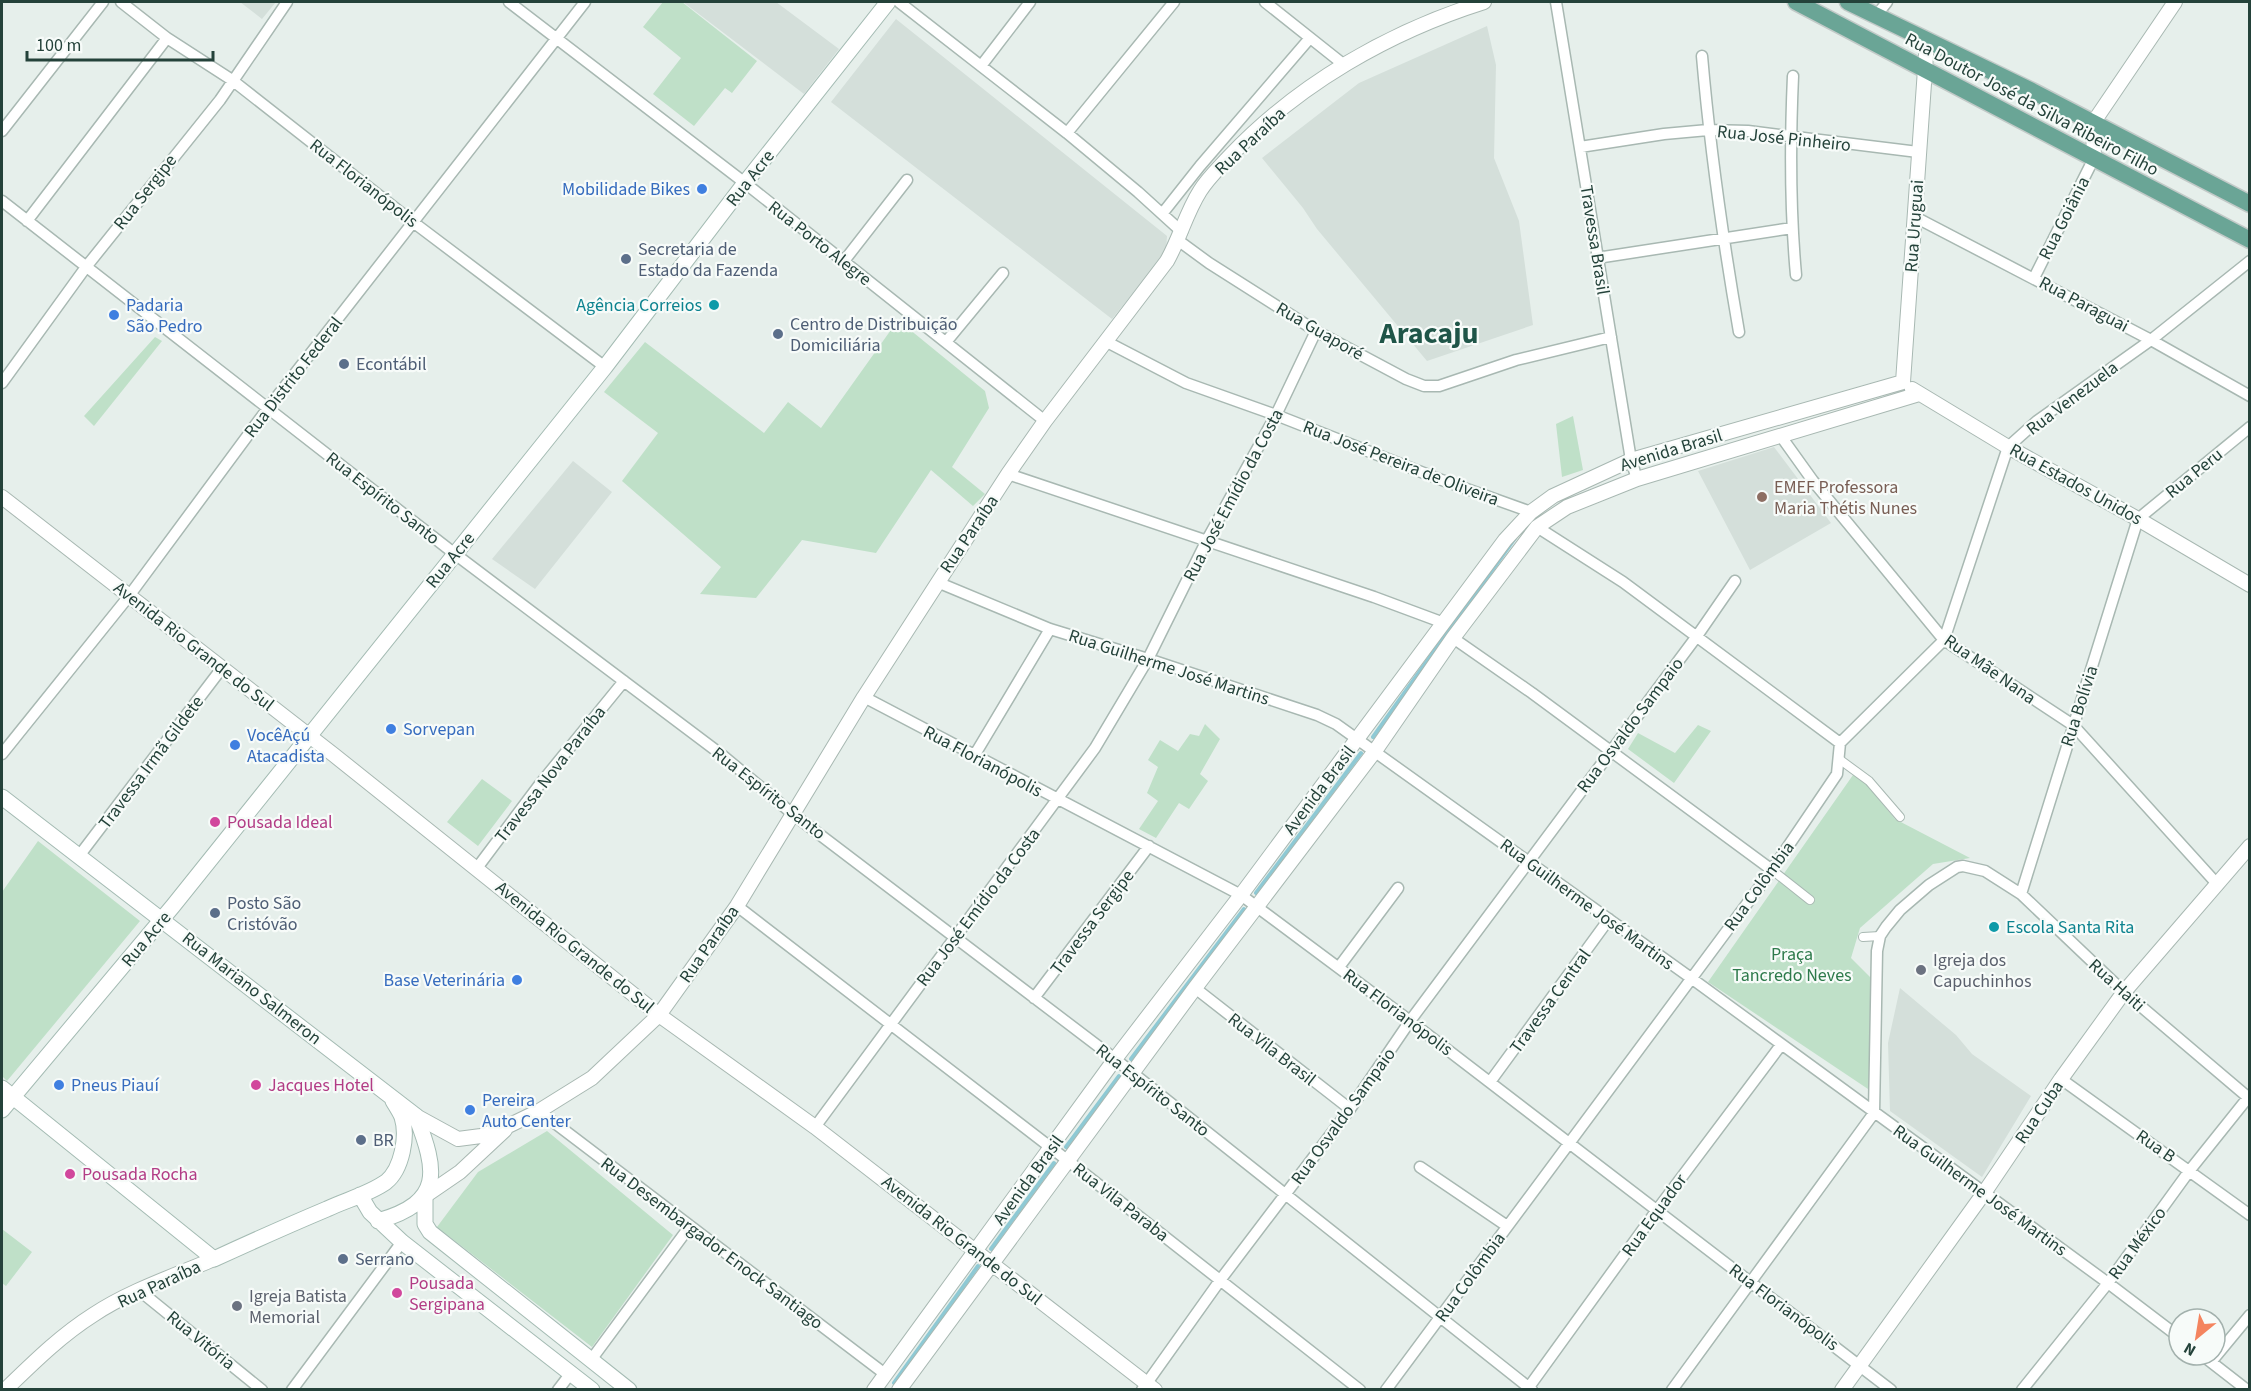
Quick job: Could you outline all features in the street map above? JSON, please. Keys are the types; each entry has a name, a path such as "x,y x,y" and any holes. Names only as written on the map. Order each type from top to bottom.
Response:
{"main road":[{"name":"Rua Acre","path":"2,1110 7,1092 162,919 605,367 745,183 888,2"},
{"name":"Rua Doutor José da Silva Ribeiro Filho","path":"1796,2 2250,240"},
{"name":"Rua Doutor José da Silva Ribeiro Filho","path":"1858,4 1876,16 2093,123 2250,204"},
{"name":"Rua Mariano Salmeron","path":"2,797 417,1116"},
{"path":"7,1092 214,1259"},
{"name":"Rua Paraíba","path":"214,1259 387,1181 401,1154 404,1129 401,1116 391,1097"},
{"path":"417,1116 427,1143 430,1184 425,1196 425,1224 430,1232 629,1389"},
{"path":"360,1195 378,1221 402,1242 592,1389"},
{"path":"378,1221 405,1210 425,1196"}],"street":[{"path":"2,131 103,2"},
{"name":"Rua Florianópolis","path":"121,2 167,38 232,80 413,222 605,367"},
{"name":"Rua Sergipe","path":"2,382 86,267 220,100 287,2"},
{"name":"Rua Porto Alegre","path":"508,2 745,183 1045,421"},
{"name":"Rua Distrito Federal","path":"2,754 129,596 268,408 585,2"},
{"name":"Rua Guaporé","path":"899,2 1067,133 1162,214 1180,236 1209,263 1317,331 1406,379 1432,387 1516,360 1611,337"},
{"path":"981,66 1030,2"},
{"path":"1067,133 1174,2"},
{"path":"1265,2 1343,64"},
{"name":"Rua Paraíba","path":"508,1126 539,1111 592,1078 659,1015 737,906 864,697 1008,474 1045,421 1155,278 1180,236 1200,190 1238,147 1264,123 1343,64 1448,13 1484,2"},
{"name":"Travessa Brasil","path":"1556,2 1631,460 1637,479"},
{"path":"1876,16 1887,2"},
{"path":"2094,158 2093,123 2175,2"},
{"path":"27,221 167,38"},
{"name":"Rua Paraíba","path":"1162,214 1200,166 1310,38"},
{"name":"Rua Uruguai","path":"1903,382 1927,41"},
{"path":"1702,56 1708,130 1739,332"},
{"path":"1793,76 1792,228 1796,275"},
{"name":"Rua José Pinheiro","path":"1580,147 1664,134 1708,130 1749,131 1918,152"},
{"name":"Rua Goiânia","path":"2034,278 2094,158"},
{"path":"844,261 908,180"},
{"name":"Rua Espírito Santo","path":"2,201 455,554 722,755 794,815 1115,1059 1531,1388"},
{"name":"Rua Paraguai","path":"1915,217 2151,340 2250,396"},
{"path":"1598,258 1792,228"},
{"name":"Rua Venezuela","path":"2008,447 2037,421 2151,340 2250,261"},
{"path":"946,342 1004,273"},
{"name":"Rua José Emídio da Costa","path":"816,1127 1095,748 1148,659 1207,540 1276,415 1317,331"},
{"name":"Rua José Pereira de Oliveira","path":"1107,342 1186,383 1531,512"},
{"name":"Rua Estados Unidos","path":"1903,382 2008,447 2138,519 2250,585"},
{"name":"Avenida Brasil","path":"874,1389 1115,1059 1359,738 1505,540 1531,512 1552,496 1631,460 1903,382"},
{"name":"Avenida Brasil","path":"899,1389 1131,1073 1375,751 1453,638 1538,527 1568,507 1637,479 1919,394"},
{"name":"Rua Peru","path":"2138,519 2250,427"},
{"name":"Rua Mãe Nana","path":"1780,435 1813,481 1944,640 2073,724 2218,885"},
{"path":"1538,527 1623,582 1840,742 1944,640 2008,447"},
{"path":"1008,474 1207,540 1444,623"},
{"name":"Avenida Rio Grande do Sul","path":"2,496 477,868 659,1015 816,1127 1148,1387"},
{"name":"Rua Bolívia","path":"2020,894 2138,519"},
{"name":"Rua Osvaldo Sampaio","path":"1148,1387 1221,1279 1350,1109 1410,1021 1735,581"},
{"name":"Rua Guilherme José Martins","path":"937,582 1050,629 1317,715 1336,724 1359,738 1459,813 1530,861 2167,1328"},
{"path":"974,756 1050,629"},
{"path":"1453,638 1611,751 1810,900"},
{"name":"Travessa Irmã Gildete","path":"79,856 222,668"},
{"name":"Travessa Nova Paraíba","path":"477,868 540,784 624,681"},
{"name":"Rua Florianópolis","path":"864,697 1241,895 1339,967 1891,1389"},
{"name":"Rua Colômbia","path":"1386,1389 1772,870 1837,774 1840,742"},
{"path":"1839,759 1869,781 1900,817"},
{"name":"Travessa Sergipe","path":"1035,998 1149,846"},
{"name":"Rua Cuba","path":"1842,1389 1984,1193 2061,1079 2124,992 2250,846"},
{"name":"Rua Haiti","path":"1880,936 1900,910 1948,872 1964,866 1985,871 2020,894 2124,992 2249,1097"},
{"path":"1339,967 1398,888"},
{"name":"Rua Vila Paraba","path":"737,906 1360,1389"},
{"name":"Travessa Central","path":"1490,1082 1609,919"},
{"path":"1672,1389 1874,1113 1877,951 1880,936 1863,937"},
{"name":"Rua Vila Brasil","path":"1195,988 1350,1109"},
{"name":"Rua Equador","path":"1531,1388 1657,1210 1781,1045"},
{"name":"Rua B","path":"2061,1079 2250,1215"},
{"name":"Rua México","path":"2026,1388 2108,1283 2190,1170 2249,1097"},
{"name":"Rua Desembargador Enock Santiago","path":"539,1111 885,1374"},
{"path":"417,1116 458,1139 481,1136 508,1126"},
{"path":"425,1196 460,1172 508,1126"},
{"path":"1420,1167 1508,1226"},
{"path":"591,1360 690,1226"},
{"path":"292,1389 402,1242"},
{"name":"Rua Paraíba","path":"5,1389 57,1341 95,1314 140,1291 214,1259"},
{"name":"Rua Vitória","path":"140,1291 262,1389"},
{"path":"2227,1343 2250,1315"},
{"path":"2218,1367 2247,1389"},
{"path":"558,1389 571,1373"}],"shaded area":[{"path":"240,2 276,2 262,19"},
{"path":"683,2 776,2 839,49 804,94"},
{"path":"896,19 1167,236 1166,252 1112,319 831,102"},
{"path":"1487,26 1496,65 1494,158 1519,221 1533,325 1427,361 1317,229 1262,158 1359,83"},
{"name":"EMEF Professora Maria Thétis Nunes","path":"1774,447 1831,523 1750,570 1698,471"},
{"path":"573,461 612,492 535,589 492,559"},
{"path":"1900,988 1956,1035 1972,1054 2031,1096 1982,1177 1890,1111 1888,1043"}],"green space":[{"path":"663,2 682,2 757,61 732,93 725,88 694,126 653,94 681,58 643,27"},
{"path":"898,320 985,391 989,408 952,467 985,494 973,506 931,470 876,553 802,540 756,598 700,594 721,567 622,481 658,433 604,392 645,342 764,433 788,402 821,428"},
{"path":"155,337 162,341 94,426 84,416"},
{"path":"1573,416 1583,470 1562,477 1556,424"},
{"path":"1205,724 1220,739 1200,774 1208,781 1189,809 1179,803 1156,838 1139,829 1158,801 1147,793 1158,767 1148,760 1160,740 1178,751 1190,734 1199,736"},
{"path":"1698,725 1711,731 1674,783 1628,749 1638,733 1675,753"},
{"name":"Praça Tancredo Neves","path":"1853,775 1862,779 1895,819 1970,858 1933,864 1860,928 1851,958 1871,978 1871,1091 1708,982"},
{"path":"482,779 512,801 478,846 447,822"},
{"path":"38,841 140,921 7,1081 2,1076 2,892"},
{"path":"547,1131 673,1235 592,1347 437,1227 478,1172"},
{"path":"2,1229 32,1252 6,1286 2,1283"}],"waterway":[{"path":"1373,737 1515,538"},
{"path":"1256,893 1361,753"},
{"path":"1131,1059 1244,909"},
{"path":"1066,1147 1119,1076"},
{"path":"991,1249 1054,1163"},
{"path":"894,1383 978,1266"}],"place":[{"name":"Mobilidade Bikes","path":"702,189"},
{"name":"Secretaria de Estado da Fazenda","path":"626,259"},
{"name":"Agência Correios","path":"714,305"},
{"name":"Padaria São Pedro","path":"114,315"},
{"name":"Centro de Distribuição Domiciliária","path":"778,334"},
{"name":"Econtábil","path":"344,364"},
{"name":"EMEF Professora Maria Thétis Nunes","path":"1762,497"},
{"name":"Sorvepan","path":"391,729"},
{"name":"VocêAçú Atacadista","path":"235,745"},
{"name":"Pousada Ideal","path":"215,822"},
{"name":"Posto São Cristóvão","path":"215,913"},
{"name":"Escola Santa Rita","path":"1994,927"},
{"name":"Igreja dos Capuchinhos","path":"1921,970"},
{"name":"Base Veterinária","path":"517,980"},
{"name":"Pneus Piauí","path":"59,1085"},
{"name":"Jacques Hotel","path":"256,1085"},
{"name":"Pereira Auto Center","path":"470,1110"},
{"name":"BR","path":"361,1140"},
{"name":"Pousada Rocha","path":"70,1174"},
{"name":"Serrano","path":"343,1259"},
{"name":"Pousada Sergipana","path":"397,1293"},
{"name":"Igreja Batista Memorial","path":"237,1306"}],"district":[{"name":"Aracaju","path":"1429,333"}]}
